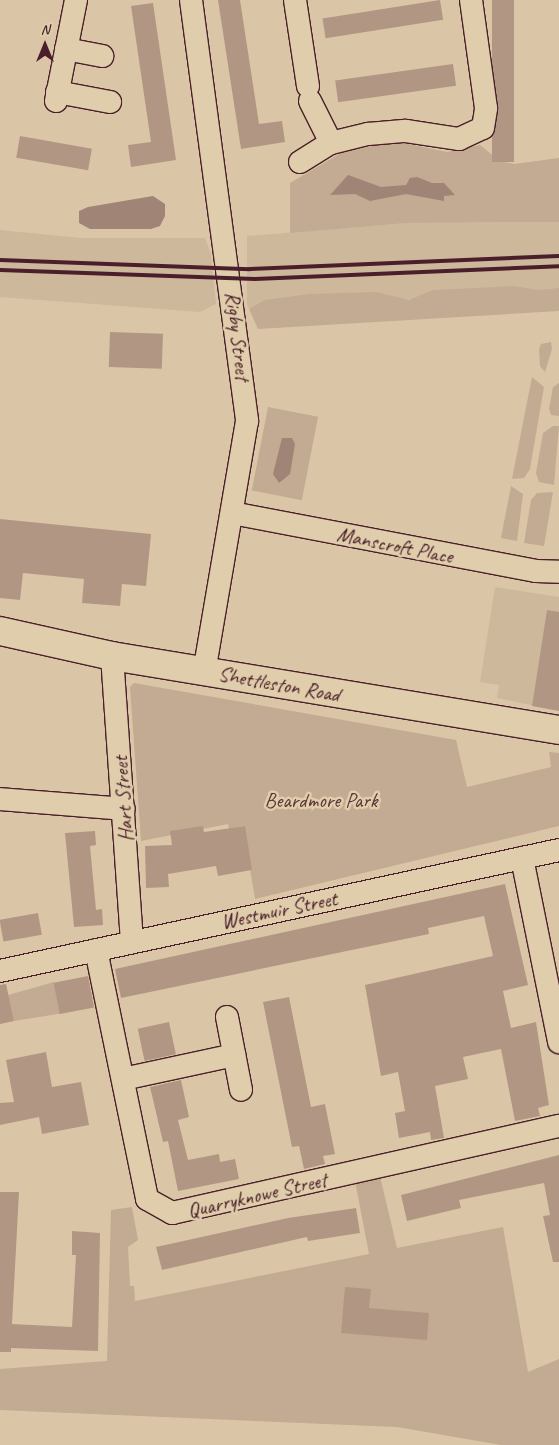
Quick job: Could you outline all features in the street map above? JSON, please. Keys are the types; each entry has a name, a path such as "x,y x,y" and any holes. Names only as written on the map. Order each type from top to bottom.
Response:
{"main road":[{"name":"Shettleston Road","path":"0,631 112,656 559,730"}],"street":[{"path":"76,0 56,97 110,102"},
{"name":"Rigby Street","path":"191,0 246,403 246,434 204,672"},
{"path":"295,0 309,94 331,143"},
{"path":"300,162 331,143 390,131 459,139 483,128 486,108 470,0"},
{"path":"66,49 102,56"},
{"name":"Manscroft Place","path":"232,513 536,571 559,572"},
{"name":"Hart Street","path":"112,656 132,942"},
{"path":"0,799 124,809"},
{"name":"Westmuir Street","path":"0,971 559,850"},
{"path":"522,858 558,1030"},
{"name":"Quarryknowe Street","path":"96,950 147,1198 172,1213 559,1126"},
{"path":"226,1017 241,1090"},
{"path":"123,1078 234,1055"}],"shaded area":[{"path":"348,175 381,187 406,185 410,178 417,177 432,183 444,183 455,195 444,196 444,201 406,194 370,201 355,194 330,195"},
{"path":"153,196 165,204 165,216 160,226 151,229 90,229 79,223 79,211 88,207"},
{"path":"559,222 559,290 249,309 247,304 247,236 407,223"},
{"path":"0,230 81,238 205,238 211,254 216,304 200,312 0,297"},
{"path":"282,438 292,438 295,444 290,474 279,483 273,474"},
{"path":"495,587 559,597 559,711 497,698 499,685 480,682"}],"green space":[{"path":"394,141 447,152 480,145 500,161 514,164 559,158 559,222 407,223 290,233 290,183 341,153"},
{"path":"514,286 538,290 559,288 559,311 258,329 249,309 265,300 309,294 376,292 409,300 433,290"},
{"path":"551,342 552,349 545,372 540,366 539,350 541,344"},
{"path":"532,377 544,387 530,469 524,478 512,479"},
{"path":"559,383 559,416 551,415 549,409 553,387"},
{"path":"268,407 318,417 302,500 252,490"},
{"path":"553,426 559,426 554,485 539,482 536,473 543,433"},
{"path":"511,486 523,494 517,541 501,538"},
{"path":"553,492 544,546 524,543 531,500 537,493"},
{"name":"Beardmore Park","path":"134,683 456,740 467,787 551,767 549,752 559,753 559,826 255,899 243,826 229,829 228,824 141,841 130,687"},
{"path":"54,982 64,1013 14,1021 8,995"},
{"path":"380,1176 397,1248 503,1227 528,1372 559,1359 559,1445 501,1445 397,1427 0,1410 0,1369 107,1361 111,1210 132,1207 138,1240 128,1247 130,1286 134,1286 135,1301 369,1254 355,1181"}],"building":[{"path":"218,0 240,0 259,124 282,121 285,142 241,149"},
{"path":"440,0 443,20 326,38 322,19"},
{"path":"492,0 514,0 514,162 492,162"},
{"path":"153,3 176,160 131,167 128,145 151,142 131,6"},
{"path":"453,64 456,86 338,102 335,81"},
{"path":"20,136 92,149 88,170 16,158"},
{"path":"110,332 163,334 162,369 109,367"},
{"path":"0,519 151,534 146,586 122,584 120,606 82,603 84,579 23,573 20,600 0,598"},
{"path":"547,610 559,612 559,711 532,706"},
{"path":"203,826 204,832 245,826 252,870 218,876 216,866 168,874 169,887 146,888 145,846 172,845 170,831"},
{"path":"95,831 96,845 90,846 96,910 102,909 103,925 74,927 65,833"},
{"path":"505,884 528,985 503,991 511,1028 536,1022 549,1105 538,1108 540,1116 515,1121 501,1049 463,1057 468,1079 435,1086 444,1138 431,1140 430,1132 399,1138 395,1113 405,1111 398,1072 381,1076 365,985 493,956 484,916 428,928 429,934 121,998 115,969"},
{"path":"38,913 42,935 3,941 0,920"},
{"path":"88,976 94,1007 60,1014 54,983"},
{"path":"6,984 14,1021 0,1024 0,985"},
{"path":"289,997 311,1107 325,1104 335,1154 323,1156 325,1164 304,1169 299,1146 292,1147 263,1002"},
{"path":"169,1022 176,1054 145,1061 138,1029"},
{"path":"46,1052 52,1087 81,1082 89,1125 42,1134 39,1117 0,1125 0,1103 14,1102 6,1060"},
{"path":"181,1080 189,1117 178,1120 188,1160 219,1154 220,1162 235,1159 239,1179 178,1191 168,1141 163,1142 150,1087"},
{"path":"559,1155 559,1262 553,1262 543,1216 550,1215 544,1183 459,1200 461,1208 407,1221 401,1195"},
{"path":"0,1192 19,1192 12,1324 72,1327 76,1255 72,1255 72,1231 100,1233 98,1351 11,1348 11,1352 0,1352"},
{"path":"356,1208 360,1233 308,1241 307,1237 162,1270 156,1247 288,1218"},
{"path":"345,1287 371,1289 369,1308 429,1313 427,1340 341,1333"}],"railway":[{"path":"0,260 250,269 559,256"},
{"path":"0,270 255,279 559,266"}]}
